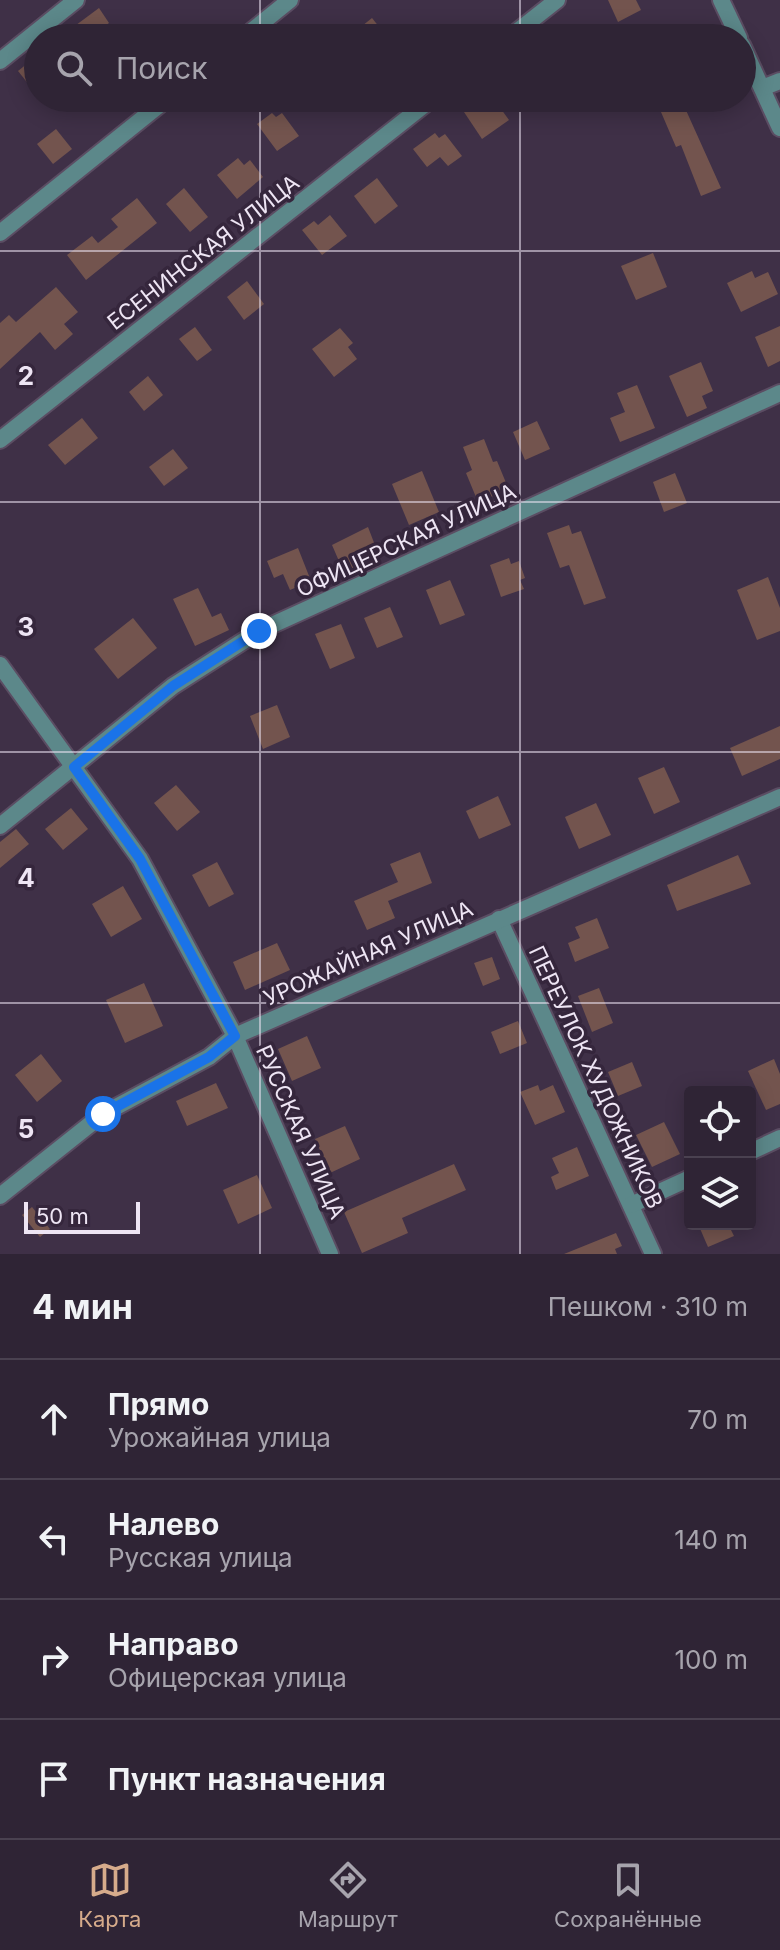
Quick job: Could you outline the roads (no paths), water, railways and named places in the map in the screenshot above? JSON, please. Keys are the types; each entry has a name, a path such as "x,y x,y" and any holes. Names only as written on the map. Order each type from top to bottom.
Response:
{"street":[{"path":"46,24 76,0"},
{"path":"260,24 290,0"},
{"path":"527,24 557,0"},
{"path":"721,0 732,24"},
{"path":"0,61 24,42"},
{"path":"756,75 780,128"},
{"path":"762,88 780,81"},
{"path":"0,233 151,112"},
{"name":"ЕСЕНИНСКАЯ УЛИЦА","path":"0,440 415,112"},
{"name":"ОФИЦЕРСКАЯ УЛИЦА","path":"0,826 173,686 259,631 780,393"},
{"name":"РУССКАЯ УЛИЦА","path":"0,665 140,859 235,1036 330,1254"},
{"name":"УРОЖАЙНАЯ УЛИЦА","path":"0,1196 103,1114 209,1057 235,1036 780,797"},
{"name":"ПЕРЕУЛОК ХУДОЖНИКОВ","path":"499,919 653,1254"},
{"path":"756,1149 780,1138"},
{"path":"631,1205 684,1181"}]}
